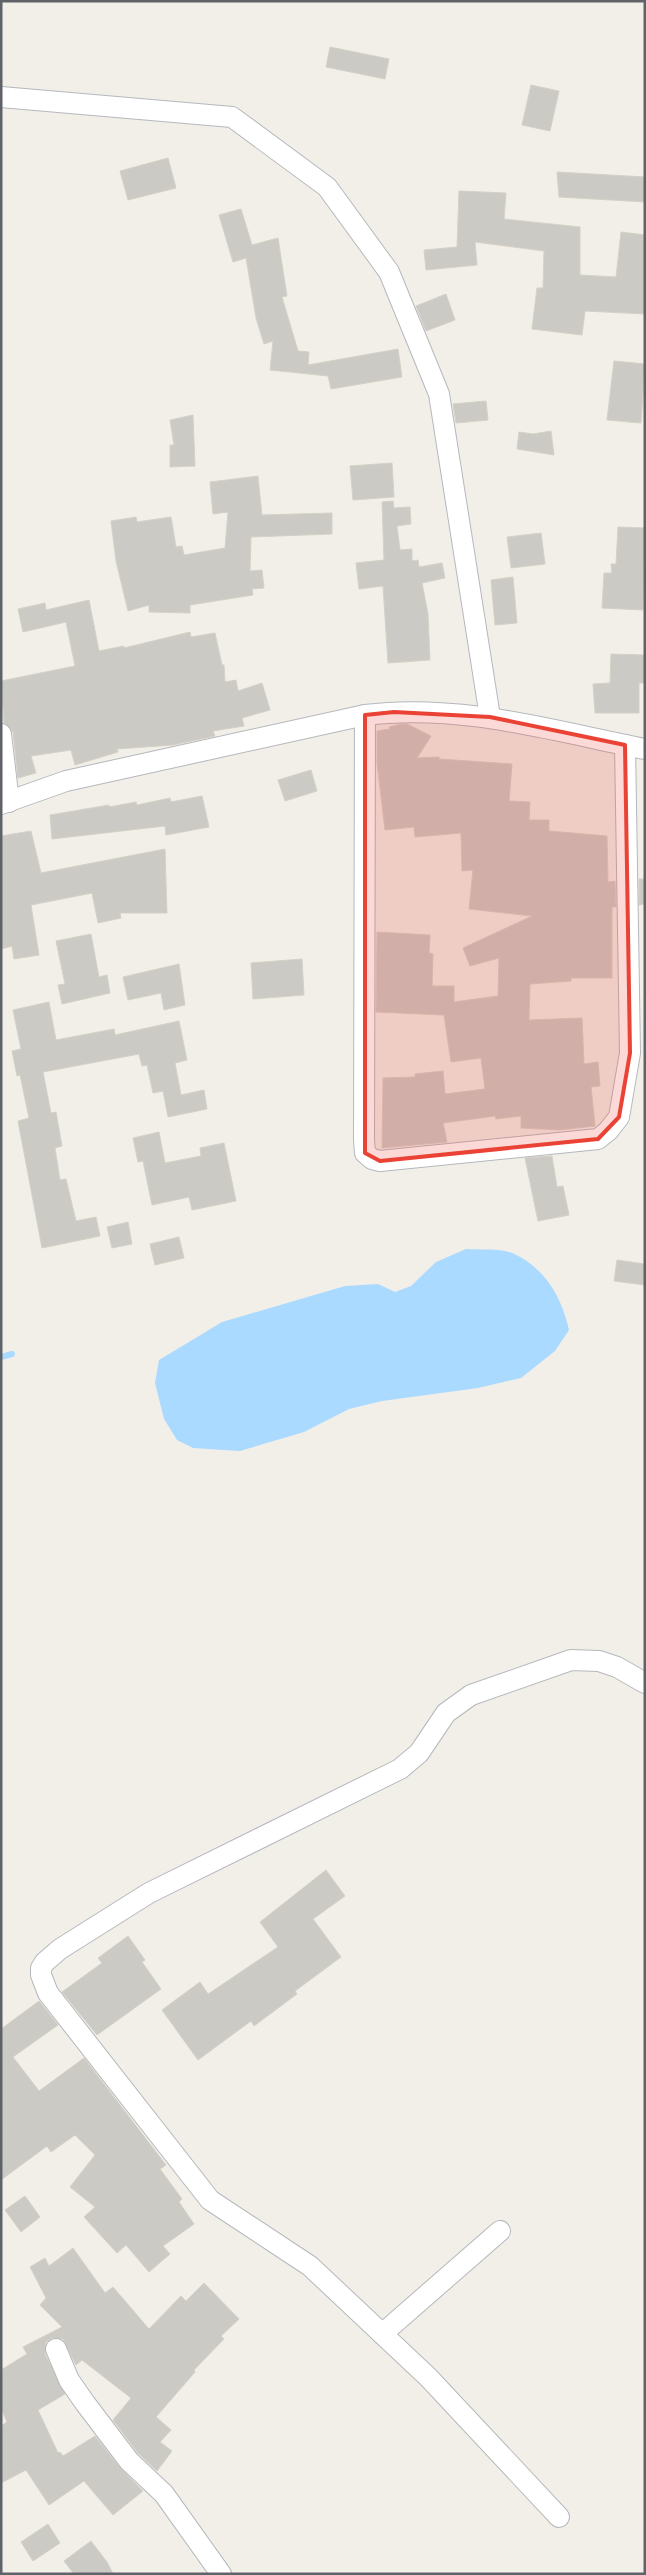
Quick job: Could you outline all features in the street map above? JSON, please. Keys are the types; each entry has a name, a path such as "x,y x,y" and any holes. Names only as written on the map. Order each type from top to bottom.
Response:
{"street":[{"path":"1,98 232,117 327,186 389,272 439,394 490,717"},
{"path":"1,734 5,803 66,781 365,715 394,712 490,717 645,749"},
{"path":"365,715 364,1140 366,1153 372,1159 380,1161 598,1139 608,1131 619,1117 630,1053 624,745"},
{"path":"559,2517 428,2377 310,2266 210,2200 48,1993 41,1975 45,1962 60,1949 149,1893 400,1769 419,1752 446,1713 471,1696 571,1660 599,1661 645,1683"},
{"path":"382,2334 500,2231"},
{"path":"56,2349 69,2380 85,2403 129,2461 164,2494 221,2574"}],"highlighted area":[{"path":"394,712 490,717 625,745 630,1053 619,1117 598,1139 380,1161 365,1153 365,715"}],"water":[{"path":"466,1249 502,1250 524,1259 543,1275 562,1306 569,1330 555,1351 521,1378 478,1388 382,1401 349,1409 304,1432 240,1451 193,1448 177,1440 164,1419 155,1383 159,1360 222,1322 345,1286 378,1284 395,1292 411,1286 436,1262"}],"building":[{"path":"330,47 389,59 385,79 326,67"},
{"path":"531,85 559,91 550,131 522,125"},
{"path":"168,158 176,188 128,200 120,171"},
{"path":"557,172 645,177 645,202 559,197"},
{"path":"459,191 506,193 504,219 580,227 580,275 616,277 621,232 645,235 645,314 585,311 582,335 532,329 537,288 543,288 544,251 475,242 477,265 426,270 424,250 457,247"},
{"path":"241,209 252,245 278,238 287,296 282,297 298,351 309,352 308,365 398,349 402,377 331,389 328,376 270,370 273,341 264,344 256,318 246,258 233,262 219,215"},
{"path":"446,294 455,320 426,331 416,306"},
{"path":"614,361 645,364 641,423 607,420"},
{"path":"486,401 488,420 456,423 453,404"},
{"path":"193,415 195,466 170,467 170,445 174,445 170,420"},
{"path":"551,431 554,455 517,449 519,432 533,434"},
{"path":"392,463 394,497 353,500 350,466"},
{"path":"258,476 262,515 332,513 332,534 251,537 250,571 262,570 264,588 252,589 253,595 190,605 190,613 149,612 149,605 128,611 116,561 111,521 136,517 137,522 171,517 176,547 182,546 184,555 225,548 228,512 213,514 210,482"},
{"path":"393,501 394,508 410,507 411,524 397,526 400,550 412,549 412,561 418,560 419,567 442,563 445,578 422,583 428,614 430,660 388,663 383,586 359,589 356,563 384,560 382,502"},
{"path":"618,527 645,528 643,610 602,608 604,573 612,573 611,564 616,564"},
{"path":"541,533 545,564 511,568 507,537"},
{"path":"513,577 517,623 495,625 491,580"},
{"path":"89,600 99,651 124,646 124,648 190,632 191,637 215,633 222,665 224,665 225,682 236,680 238,691 262,683 270,710 242,718 244,726 213,731 215,736 173,745 117,749 118,752 75,765 71,750 31,756 36,773 18,778 13,732 4,723 1,681 75,666 66,622 23,632 18,609 45,603 46,610"},
{"path":"611,654 645,655 645,683 639,683 639,713 595,713 593,684 610,683"},
{"path":"407,724 431,736 417,758 439,757 439,759 512,764 509,801 530,802 529,820 549,820 549,831 607,836 608,882 615,881 616,907 612,907 612,978 571,978 571,981 530,984 529,1020 582,1018 584,1064 598,1062 600,1086 591,1087 595,1126 559,1130 521,1128 521,1116 496,1119 495,1116 443,1123 447,1142 382,1148 383,1078 415,1077 415,1074 443,1071 445,1094 485,1089 481,1058 451,1062 444,1015 376,1012 377,932 430,935 429,953 433,954 432,986 454,986 454,1002 498,996 499,958 470,966 463,948 532,916 469,909 473,870 462,871 461,833 415,837 414,827 385,830 377,763 377,731 390,729 389,727"},
{"path":"311,770 317,791 285,801 278,780"},
{"path":"202,796 209,827 166,835 165,826 52,839 50,815 109,805 109,807 136,802 137,805 170,798 171,802"},
{"path":"31,831 41,873 165,849 167,913 120,913 121,918 98,923 92,893 31,905 39,955 14,959 12,946 1,949 1,836"},
{"path":"639,879 645,879 645,904 639,905"},
{"path":"91,934 99,977 107,975 110,993 62,1004 58,985 65,984 56,941"},
{"path":"302,959 304,995 253,999 251,963"},
{"path":"179,964 185,1005 164,1010 161,993 128,1000 123,977"},
{"path":"49,1002 56,1040 114,1029 115,1035 179,1021 187,1060 175,1063 181,1095 204,1090 207,1109 168,1117 163,1091 153,1093 147,1065 142,1066 139,1054 43,1072 51,1113 56,1112 62,1146 55,1148 60,1180 66,1179 76,1221 96,1217 100,1236 42,1248 18,1121 29,1118 20,1075 17,1076 12,1051 21,1049 13,1010"},
{"path":"159,1132 165,1163 201,1156 200,1148 224,1143 236,1201 192,1210 189,1197 152,1205 143,1161 138,1162 133,1138"},
{"path":"552,1156 557,1187 563,1186 569,1215 538,1221 525,1158"},
{"path":"128,1222 132,1244 112,1248 107,1227"},
{"path":"179,1237 184,1258 155,1265 150,1244"},
{"path":"617,1260 645,1264 645,1285 614,1281"},
{"path":"326,1870 345,1896 313,1919 341,1957 295,1991 297,1994 254,2026 251,2021 198,2060 162,2010 200,1982 208,1994 278,1947 260,1922"},
{"path":"128,1936 145,1960 142,1962 161,1989 97,2035 62,1992 102,1963 98,1958"},
{"path":"39,2001 58,2025 13,2057 39,2091 84,2058 166,2165 160,2169 182,2199 179,2202 194,2224 163,2246 170,2254 149,2272 126,2245 117,2253 84,2217 95,2207 70,2187 95,2155 75,2135 51,2152 47,2146 1,2180 1,2029"},
{"path":"25,2196 40,2217 21,2232 5,2210"},
{"path":"73,2248 105,2293 113,2287 149,2329 181,2296 186,2301 204,2283 239,2319 221,2336 224,2339 194,2370 195,2372 156,2417 171,2430 160,2442 172,2451 157,2471 138,2453 113,2420 131,2398 82,2360 76,2365 63,2339 52,2338 46,2342 45,2354 65,2394 38,2410 58,2453 60,2452 63,2456 95,2436 120,2468 143,2491 113,2515 84,2481 49,2505 26,2470 1,2483 1,2426 7,2422 1,2408 1,2370 27,2354 23,2347 62,2327 40,2305 46,2298 30,2267 45,2258 49,2266"},
{"path":"48,2524 60,2543 33,2561 21,2542"},
{"path":"91,2541 107,2562 113,2574 74,2574 64,2561"}],"waterway":[{"path":"1,1357 12,1354"}]}
